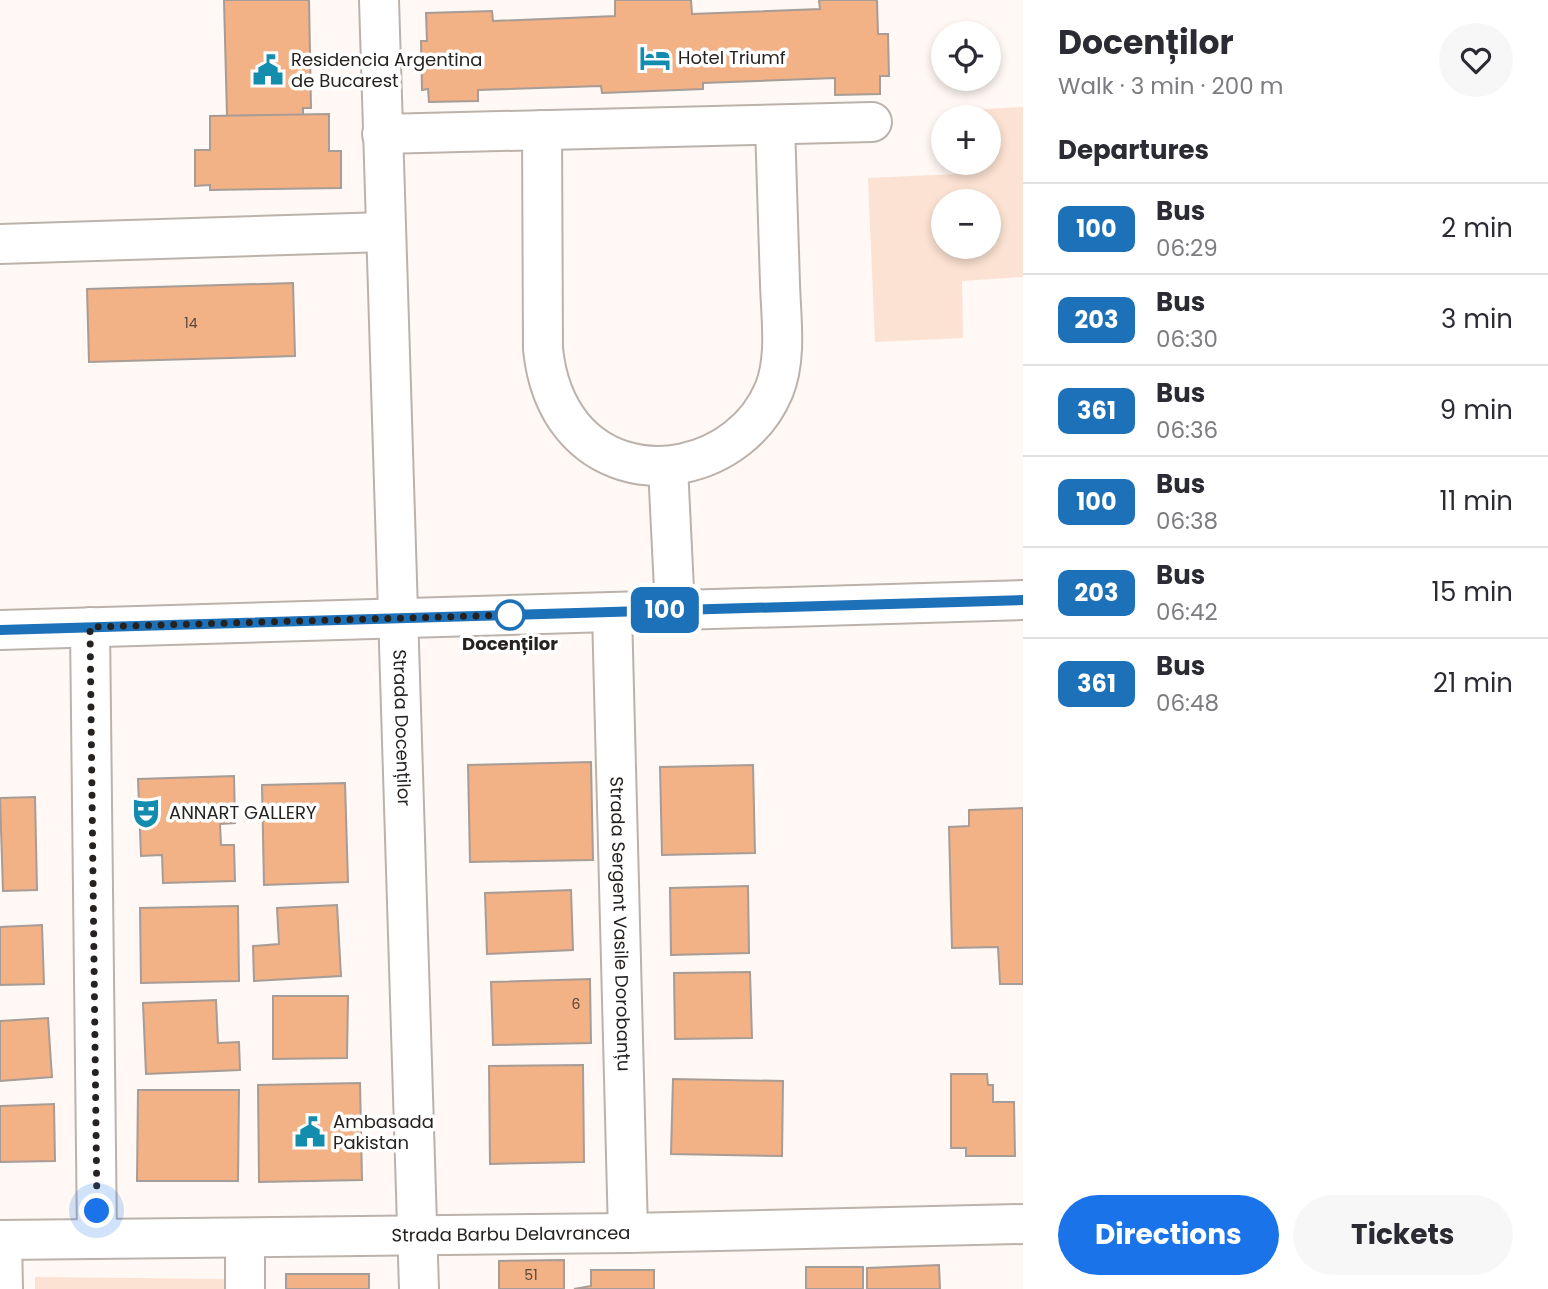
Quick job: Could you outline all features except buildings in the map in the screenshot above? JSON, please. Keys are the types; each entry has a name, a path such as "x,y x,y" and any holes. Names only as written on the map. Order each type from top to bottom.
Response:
{"street":[{"name":"Strada Docenților","path":"379,0 419,1289"},
{"path":"382,134 872,122"},
{"path":"542,130 542,349 546,373 556,403 574,428 607,453 646,466 668,467 700,461 730,446 756,421 774,389 782,343 775,125"},
{"path":"0,244 386,232"},
{"path":"668,467 675,610"},
{"path":"0,630 1023,600"},
{"name":"Strada Sergent Vasile Dorobanțu","path":"612,612 628,1233"},
{"path":"90,627 97,1238"},
{"name":"Strada Barbu Delavrancea","path":"1,1240 628,1233 1023,1224"},
{"path":"245,1238 245,1289"},
{"path":"1,1240 3,1289"}],"shaded area":[{"path":"1023,107 1023,277 962,281 963,338 875,342 868,178 1001,175 1001,108"},
{"path":"35,1277 226,1279 226,1289 35,1289"}],"bus line":[{"name":"100","path":"0,630 1023,600"}],"place":[{"name":"Hotel Triumf","path":"655,58"},
{"name":"Residencia Argentina de Bucarest","path":"268,70"},
{"name":"Docenților","path":"510,615"},
{"name":"ANNART GALLERY","path":"146,813"},
{"name":"Ambasada Pakistan","path":"310,1132"}],"route":[{"path":"97,1211 90,627 510,615"}]}
